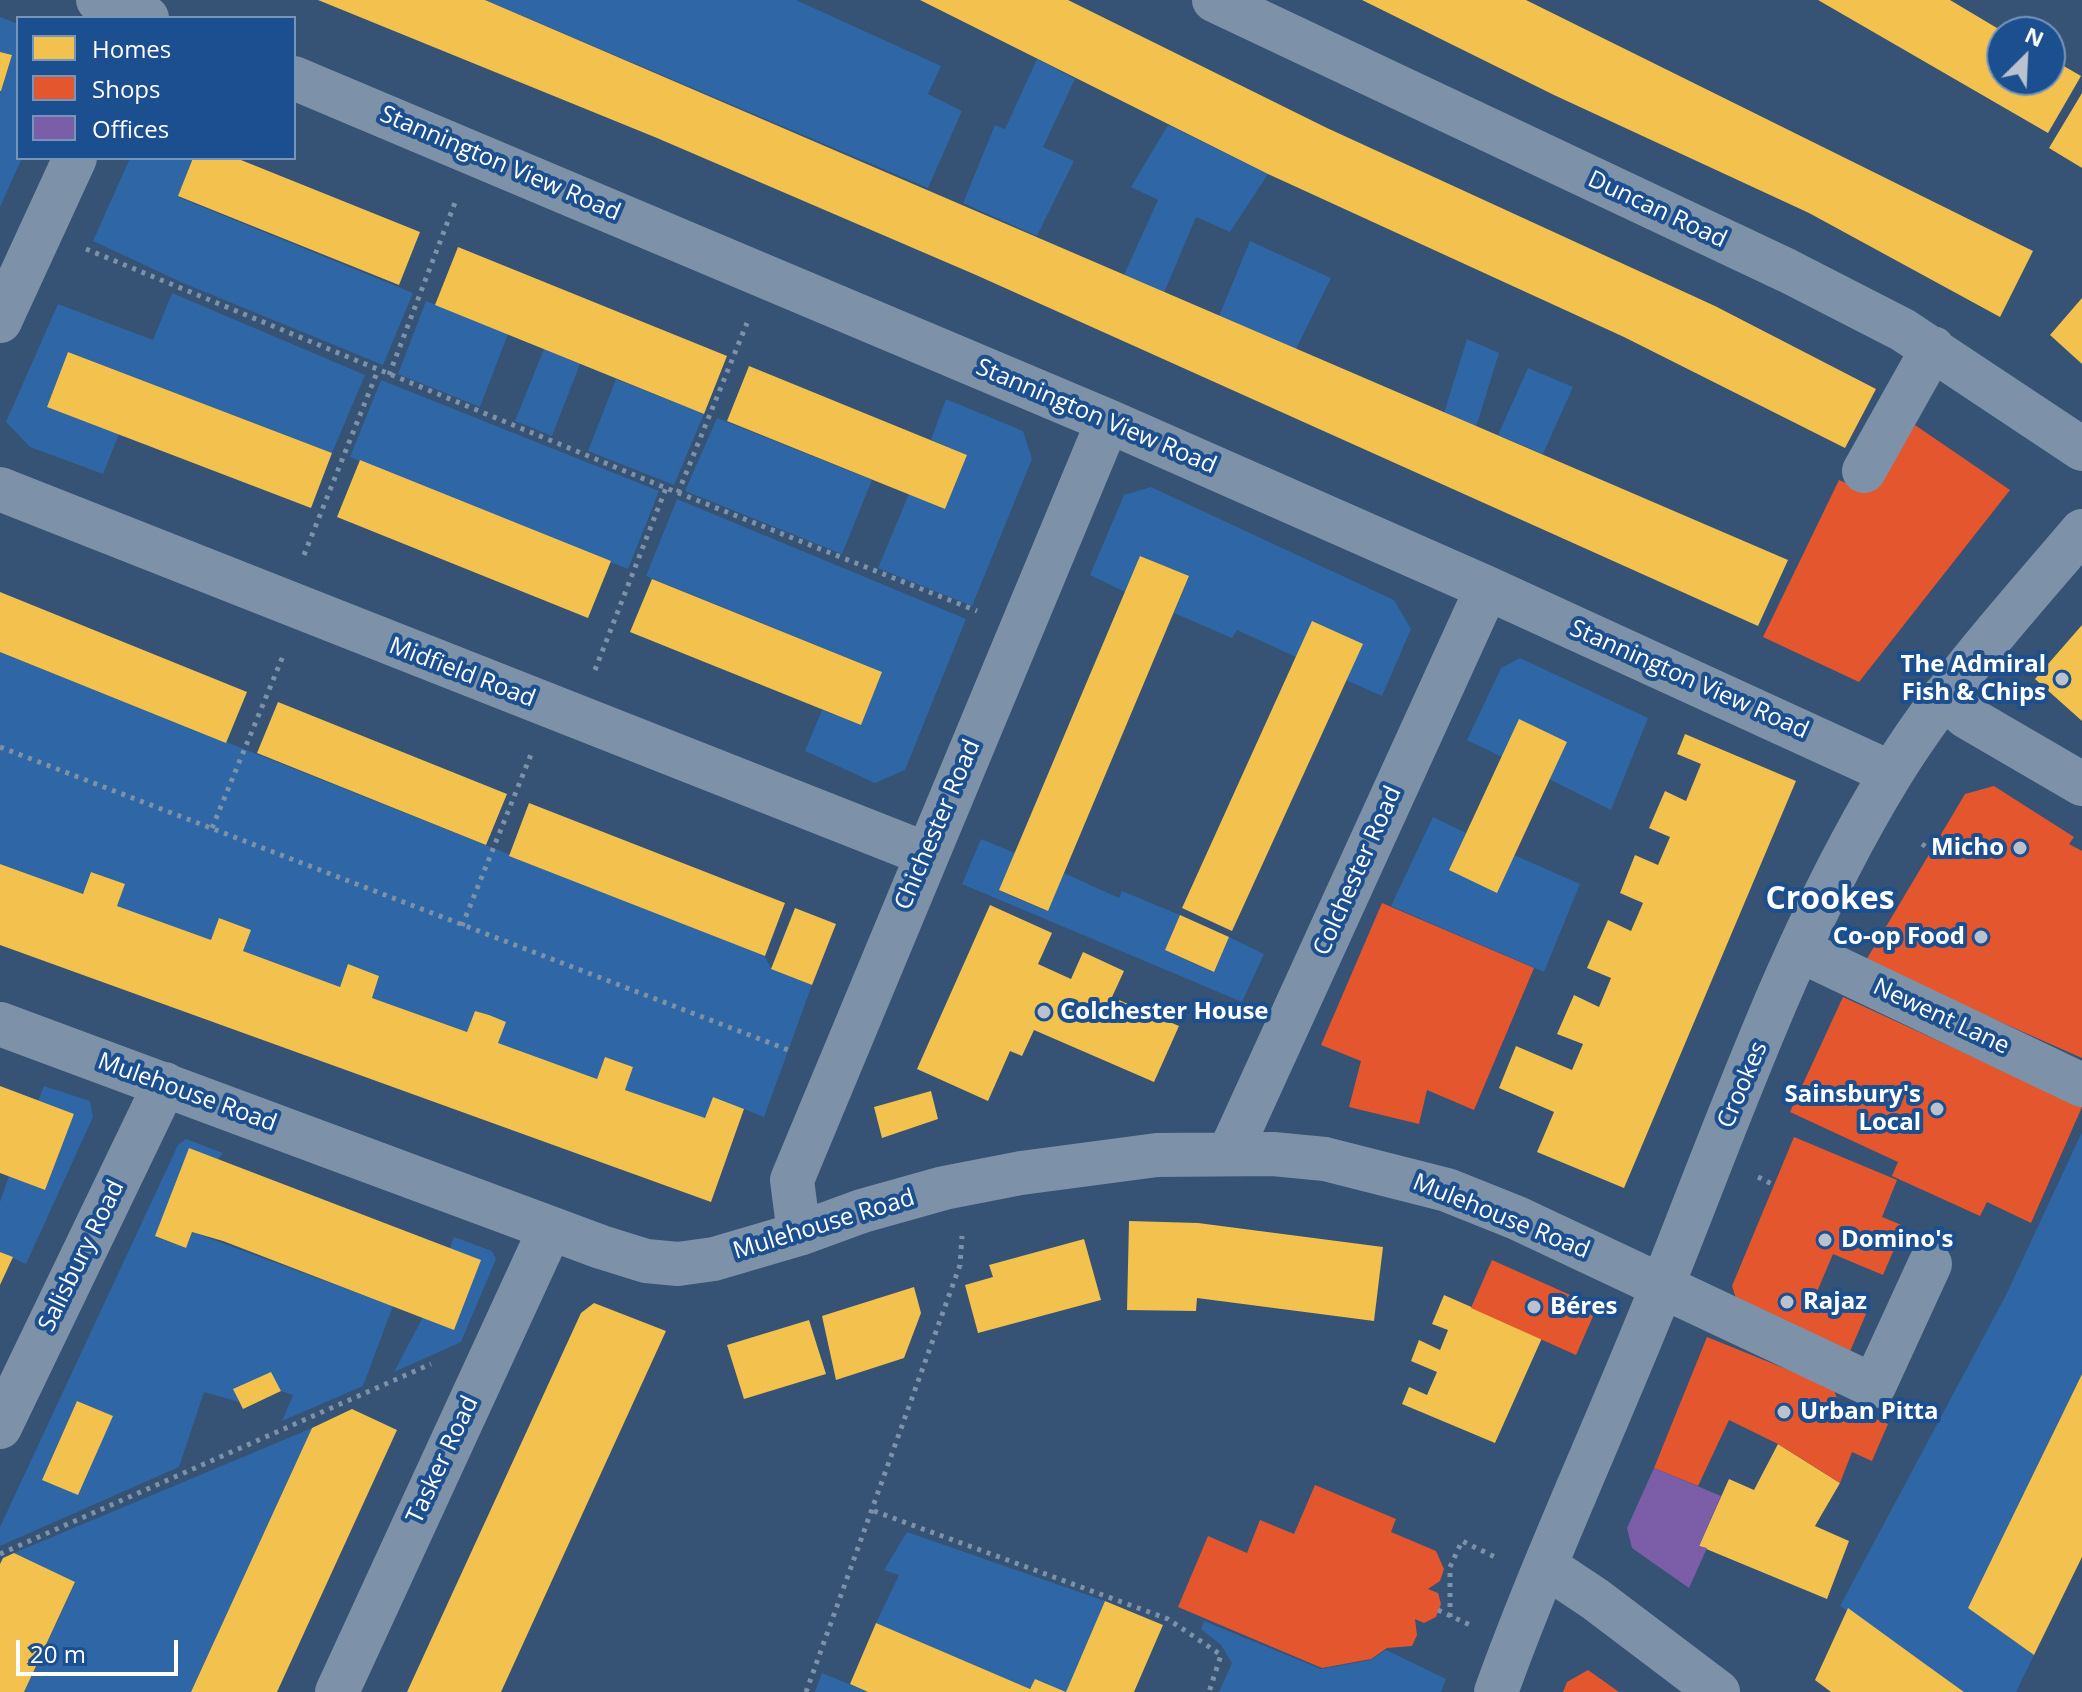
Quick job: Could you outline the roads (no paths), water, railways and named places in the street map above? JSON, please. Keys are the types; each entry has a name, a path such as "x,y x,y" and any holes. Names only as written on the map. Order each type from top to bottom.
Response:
{"street":[{"path":"98,0 141,16"},
{"name":"Duncan Road","path":"1214,0 1788,271 1933,348 2082,449"},
{"name":"Stannington View Road","path":"296,79 1108,421 1487,588 1891,773"},
{"path":"0,321 74,160"},
{"path":"1864,471 1933,348"},
{"name":"Chichester Road","path":"799,1234 792,1180 1108,421"},
{"name":"Midfield Road","path":"0,489 926,854"},
{"name":"Crookes","path":"1496,1692 1799,950 1847,852 1891,773 1943,697 2082,531"},
{"name":"Colchester Road","path":"1229,1154 1487,588"},
{"path":"1943,697 1967,717 2082,784"},
{"name":"Newent Lane","path":"1799,950 2082,1085"},
{"name":"Mulehouse Road","path":"0,1024 550,1229 646,1261 678,1264 714,1259 799,1234 862,1211 966,1183 1091,1161 1229,1154 1325,1159 1447,1190 1662,1286 1874,1386 1930,1264"},
{"name":"Salisbury Road","path":"0,1427 165,1084"},
{"name":"Tasker Road","path":"337,1692 550,1229"},
{"path":"1547,1567 1595,1599 1718,1692"}],"place":[{"name":"The Admiral Fish & Chips","path":"2062,679"},
{"name":"Micho","path":"2020,848"},
{"name":"Co-op Food","path":"1981,937"},
{"name":"Colchester House","path":"1044,1012"},
{"name":"Sainsbury's Local","path":"1937,1109"},
{"name":"Domino's","path":"1825,1240"},
{"name":"Rajaz","path":"1787,1302"},
{"name":"Béres","path":"1534,1307"},
{"name":"Urban Pitta","path":"1784,1412"}],"district":[{"name":"Crookes","path":"1830,900"}]}
